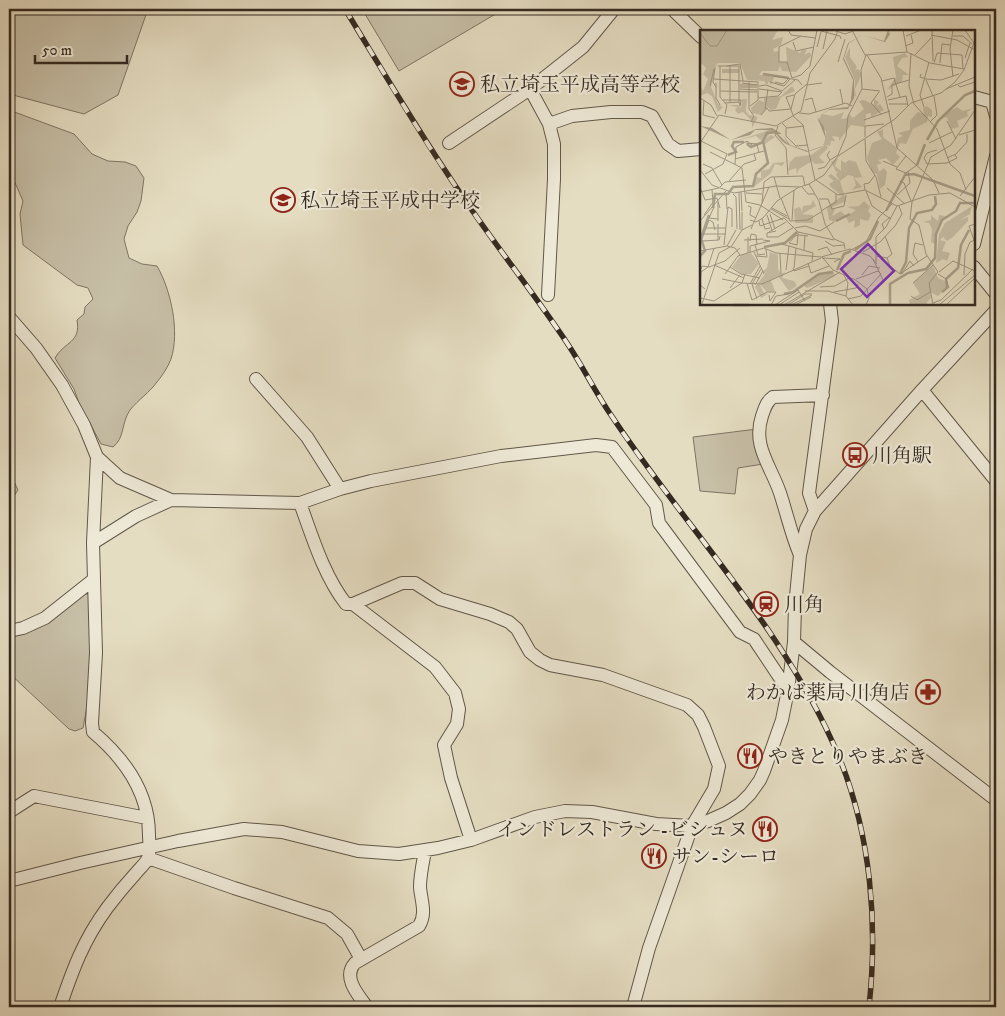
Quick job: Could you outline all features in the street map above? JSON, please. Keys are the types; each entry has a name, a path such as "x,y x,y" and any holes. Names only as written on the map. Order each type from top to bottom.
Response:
{"street":[{"path":"449,143 530,89 583,47 614,9"},
{"path":"672,9 700,36"},
{"path":"530,89 549,124 554,144 548,295"},
{"path":"975,96 994,103 996,116"},
{"path":"549,124 572,116 611,112 642,112 652,116 668,144 678,152 700,148"},
{"path":"975,240 996,156"},
{"path":"975,268 996,294"},
{"path":"815,511 809,493 832,321 830,305"},
{"path":"9,881 80,863 149,853 178,841 244,829 282,832 358,851 387,854 425,851 470,840 535,817 565,811 592,812 656,824 692,826 726,813 740,804 760,780 782,720 794,642 800,555 806,529 815,511 996,310"},
{"path":"9,317 36,348 62,385 84,425 97,457 93,580 96,653 93,732 111,747 136,781 144,799 147,818 149,853 91,930 83,945 60,1007"},
{"path":"256,379 307,437 340,489"},
{"path":"922,390 996,481"},
{"path":"800,555 792,535 780,492 760,444 760,424 767,402 773,397 823,395"},
{"path":"97,457 120,478 171,500 300,503 340,489 501,456 596,445 612,446 656,505 659,523 740,632 754,639 788,690"},
{"path":"94,543 136,516 171,500"},
{"path":"300,503 317,550 346,604 353,604 402,583 415,583 440,599 490,614 509,622 517,629 530,652 550,666 603,675 687,705 698,715 719,766 714,789 692,826 649,948 633,1007"},
{"path":"9,631 23,628 46,618 93,580"},
{"path":"353,604 435,668 455,693 459,710 456,724 444,745 451,778 462,808 470,840"},
{"path":"794,642 996,800"},
{"path":"9,812 34,796 147,818"},
{"path":"367,1007 356,993 350,977 351,968 361,959 419,926 424,910 420,885 425,851"},
{"path":"149,853 234,888 328,918 347,934 361,959"}],"shaded area":[{"path":"9,9 148,9 118,95 84,114 9,94"},
{"path":"362,9 504,9 399,71"},
{"path":"9,110 74,134 92,154 108,161 125,162 136,166 144,178 141,201 137,212 128,226 124,239 129,258 142,264 157,266 162,276 173,311 174,348 170,362 161,377 130,410 121,435 113,447 101,444 79,403 74,389 55,358 74,338 78,328 77,320 84,314 85,307 93,299 88,288 77,285 23,245 20,214 23,201 9,169"},
{"path":"757,429 763,464 738,468 735,494 700,491 693,437"},
{"path":"9,471 18,490 9,503"},
{"path":"84,594 90,594 90,690 83,728 75,731 69,729 9,673 9,633"}],"railway":[{"path":"345,9 449,177 556,327 640,457 764,624 818,711 839,757 850,787 865,848 872,912 873,944 869,1007"}],"place":[{"name":"私立埼玉平成高等学校","path":"462,84"},
{"name":"私立埼玉平成中学校","path":"283,200"},
{"name":"川角駅","path":"855,455"},
{"name":"川角","path":"766,604"},
{"name":"わかば薬局 川角店","path":"928,692"},
{"name":"やきとりやまぶき","path":"750,756"},
{"name":"インドレストラン -ビシュヌ","path":"765,829"},
{"name":"サン-シーロ","path":"654,856"}]}
